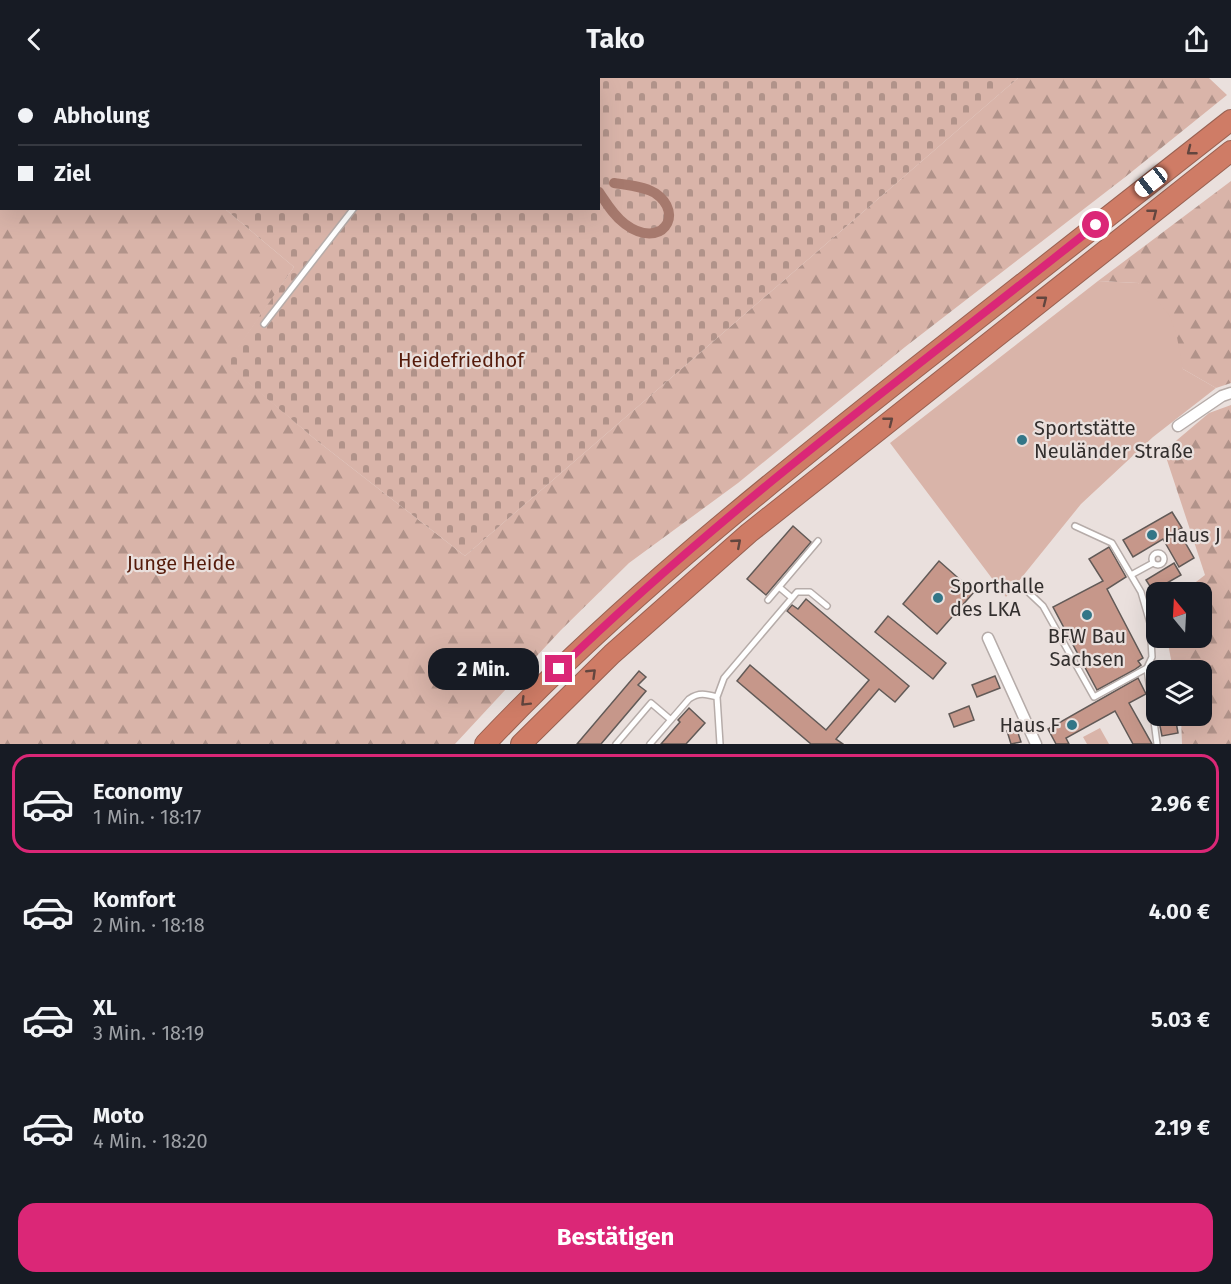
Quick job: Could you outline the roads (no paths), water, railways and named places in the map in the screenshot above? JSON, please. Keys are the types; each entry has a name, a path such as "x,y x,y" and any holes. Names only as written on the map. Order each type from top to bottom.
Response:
{"highway":[{"path":"485,744 546,681 616,615 738,510 1231,120"},
{"path":"521,744 635,634 749,533 1231,151"}],"street":[{"path":"1178,426 1222,396 1231,393"},
{"path":"988,638 1036,744"}],"lane":[{"path":"264,324 352,210"},
{"path":"1075,526 1112,543 1141,592 1150,623 1151,660"},
{"path":"768,600 818,540"},
{"path":"1131,575 1153,563"},
{"path":"779,586 792,598"},
{"path":"1026,590 1043,606 1094,697 1146,669"},
{"path":"720,744 717,697 724,678 797,592 810,592 827,606"},
{"path":"650,744 689,699 702,693 717,697"},
{"path":"616,744 651,703 671,720"},
{"path":"1155,726 1157,744"}],"waterway":[{"path":"600,194 617,217 638,231 649,234 658,232 665,226 669,219 668,210 664,201 655,193 640,187 614,183"}],"place":[{"name":"Sportstätte Neuländer Straße","path":"1022,440"},
{"name":"Haus J","path":"1152,535"},
{"name":"Sporthalle des LKA","path":"938,598"},
{"name":"BFW Bau Sachsen","path":"1087,615"},
{"name":"Haus F","path":"1072,725"}],"park label":[{"name":"Heidefriedhof","path":"461,360"},
{"name":"Junge Heide","path":"181,563"}]}
